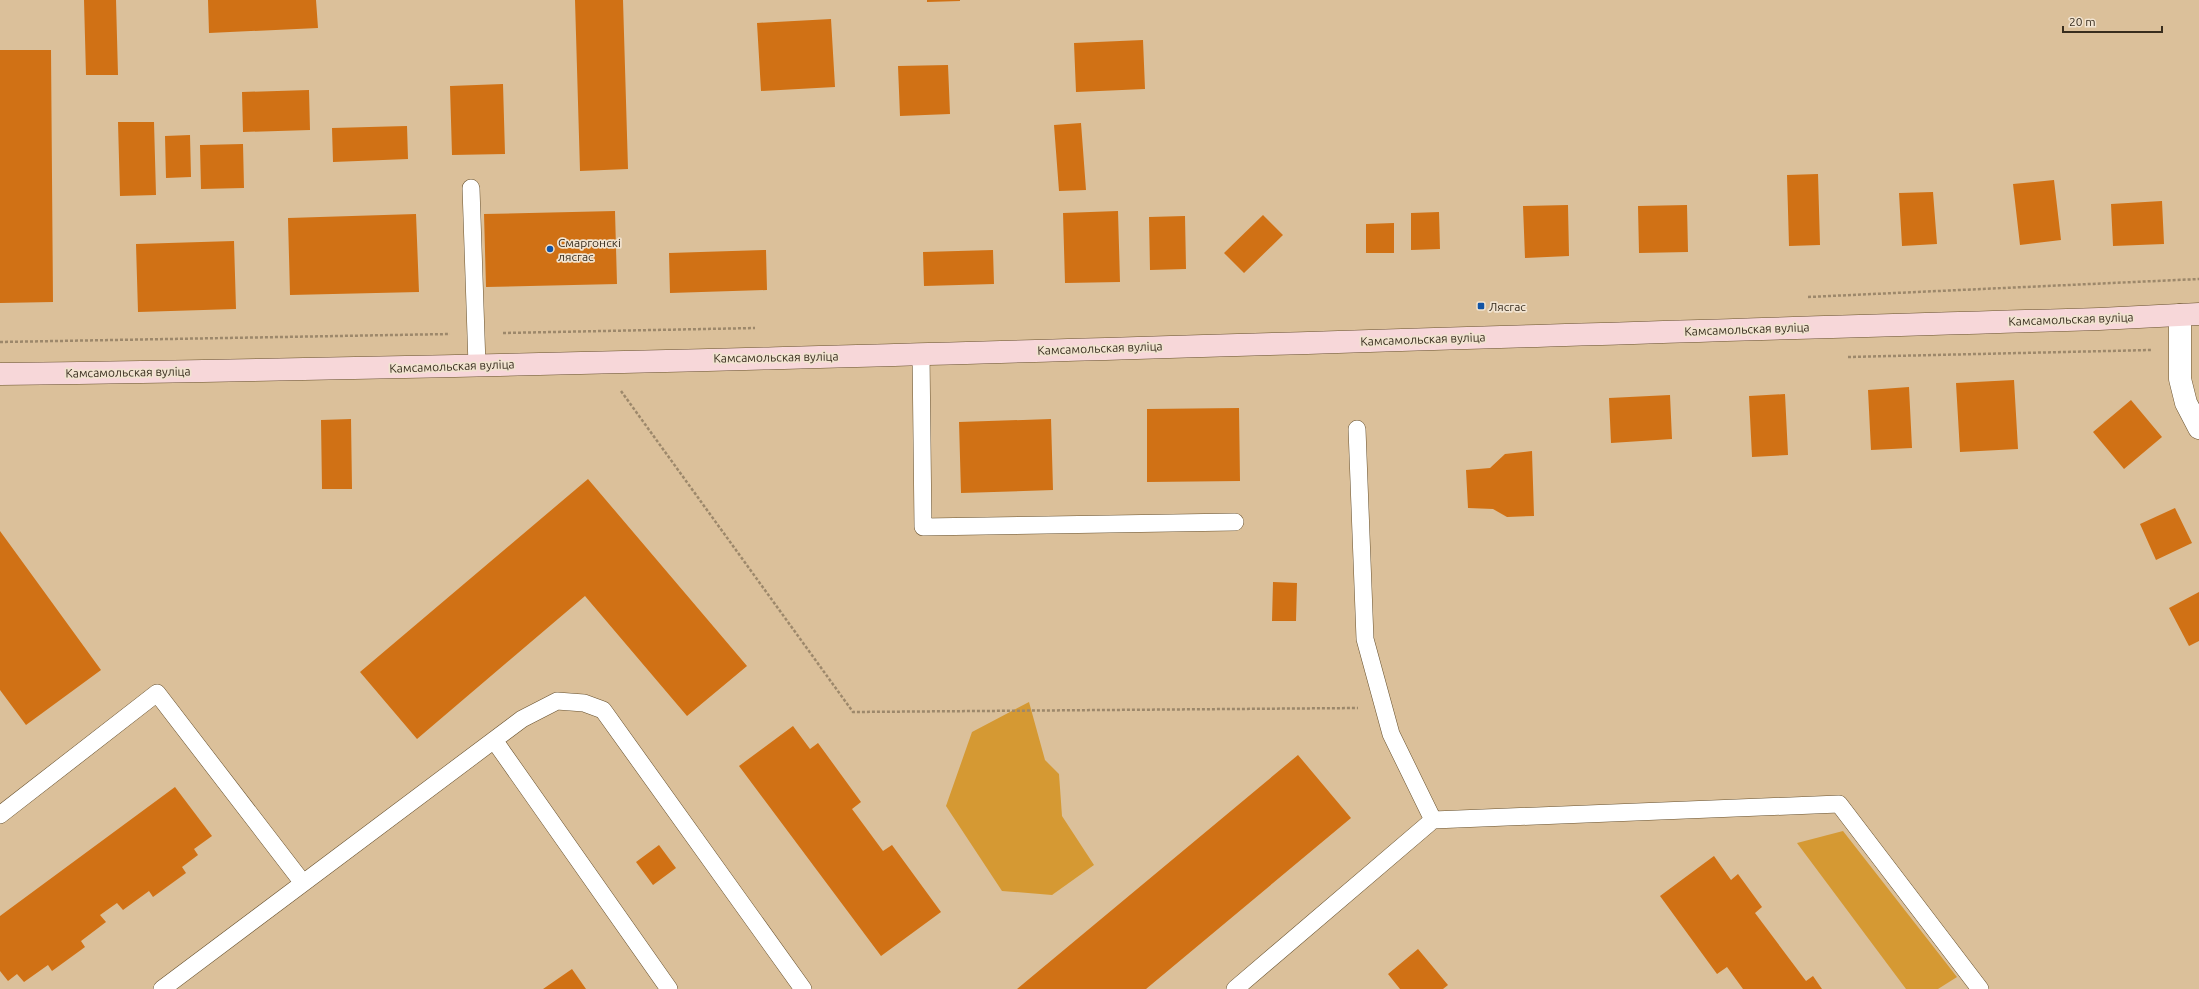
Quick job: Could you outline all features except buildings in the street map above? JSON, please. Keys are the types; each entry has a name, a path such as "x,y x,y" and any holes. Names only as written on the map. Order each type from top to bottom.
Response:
{"main road":[{"name":"Камсамольская вуліца","path":"0,374 258,371 920,353 2099,319 2190,314"}],"street":[{"path":"2190,314 2180,379 2186,403 2199,428"}],"lane":[{"path":"471,188 477,365"},
{"path":"920,353 924,527 1235,522"},
{"path":"1357,430 1365,639 1391,734 1433,820"},
{"path":"0,815 157,693 303,883"},
{"path":"162,989 522,719 557,702 584,703 603,710 803,989"},
{"path":"494,740 669,989"},
{"path":"1235,989 1433,820 1839,804 1980,989"}],"path":[{"path":"1807,297 2199,279"},
{"path":"0,342 762,328"},
{"path":"618,387 853,712 1384,708"}],"shaded area":[{"path":"1029,702 1045,760 1059,774 1062,816 1094,865 1052,895 1002,891 946,806 972,732"},
{"path":"1843,831 1957,977 1938,989 1906,989 1797,843"}],"place":[{"name":"Смаргонскі лясгас","path":"550,249"},
{"name":"Лясгас","path":"1481,306"}]}
